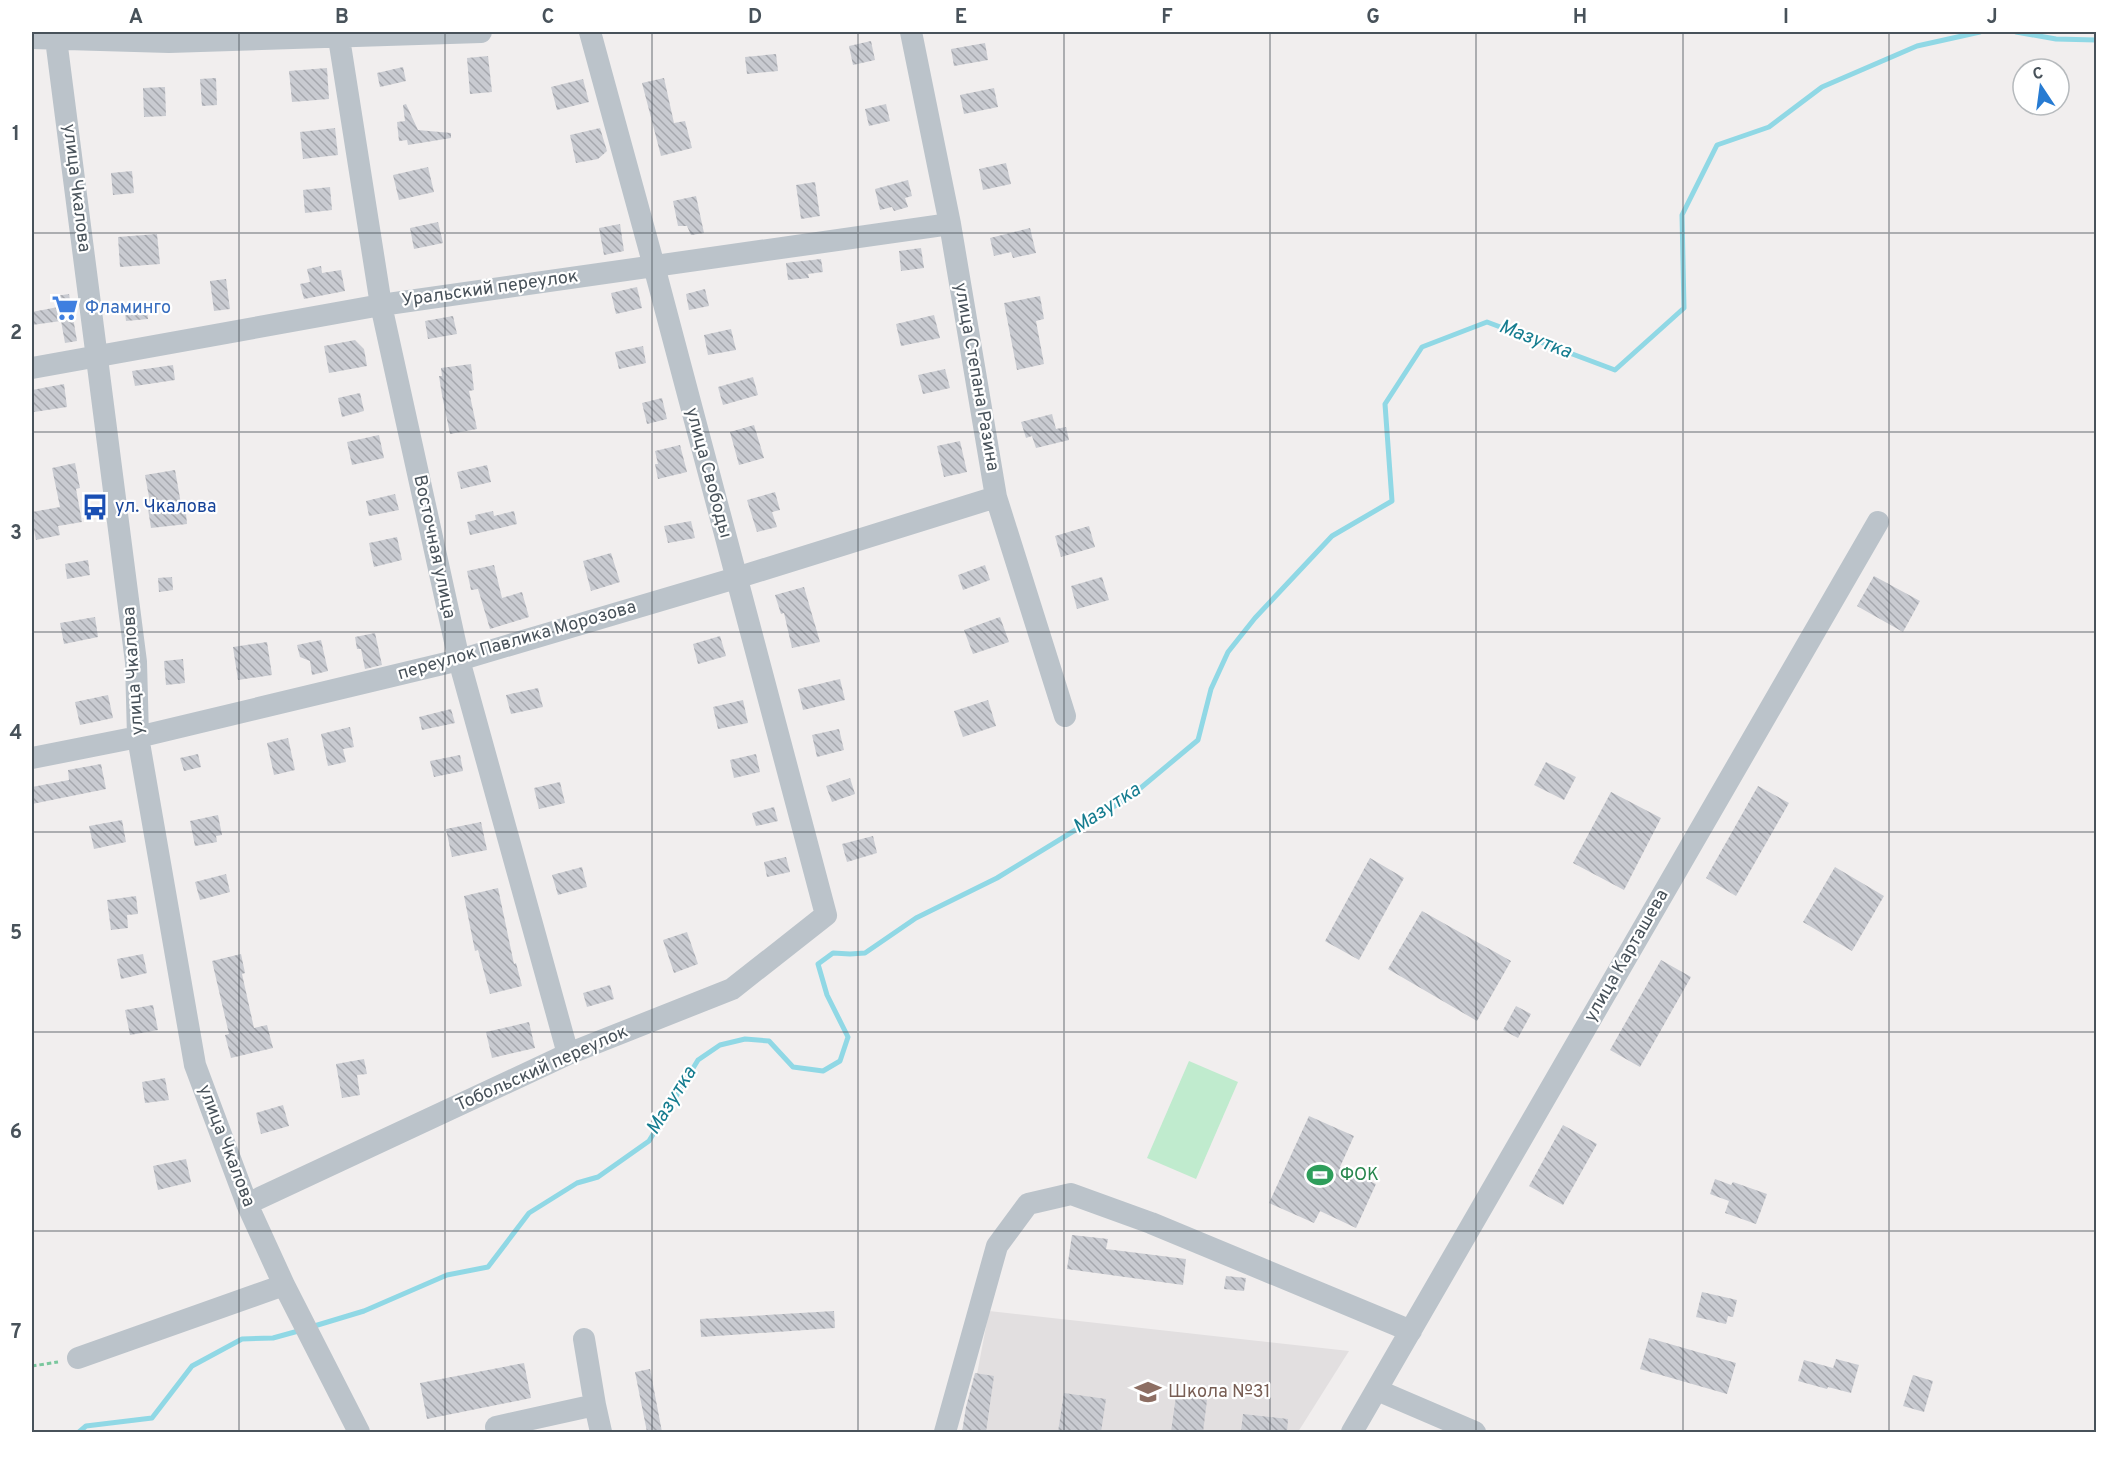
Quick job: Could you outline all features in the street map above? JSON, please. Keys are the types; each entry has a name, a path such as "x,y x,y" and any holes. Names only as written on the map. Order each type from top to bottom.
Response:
{"street":[{"path":"32,38 481,32"},
{"name":"улица Свободы","path":"590,32 826,915"},
{"name":"улица Степана Разина","path":"911,32 950,224 996,497 1065,716"},
{"name":"Восточная улица","path":"339,34 381,305 459,660 568,1054"},
{"name":"улица Чкалова","path":"56,39 136,662 138,737 195,1065 247,1204 284,1285 359,1432"},
{"name":"Уральский переулок","path":"32,368 381,305 950,224"},
{"name":"переулок Павлика Морозова","path":"32,758 138,737 459,660 736,578 996,497"},
{"name":"улица Карташева","path":"1352,1432 1878,522"},
{"name":"Тобольский переулок","path":"247,1204 568,1054 732,989 826,915"},
{"path":"945,1432 997,1246 1028,1204 1071,1194 1151,1223 1411,1331"},
{"path":"78,1358 284,1285"},
{"path":"584,1339 601,1432"},
{"path":"1377,1390 1475,1432"},
{"path":"498,1432 496,1427 596,1405"}],"path":[{"path":"32,1366 78,1358"}],"shaded area":[{"name":"Школа №31","path":"989,1311 1349,1351 1298,1432 966,1432"}],"green space":[{"path":"1189,1061 1238,1082 1196,1179 1147,1158"}],"building":[{"path":"871,41 875,60 853,65 849,46"},
{"path":"985,43 988,60 954,66 951,49"},
{"path":"776,54 778,71 747,74 745,57"},
{"path":"488,56 492,92 470,94 467,58"},
{"path":"403,67 406,81 380,87 377,73"},
{"path":"327,68 329,99 292,102 289,71"},
{"path":"216,78 217,105 202,106 200,79"},
{"path":"664,78 674,123 685,121 692,148 661,156 642,83"},
{"path":"583,79 589,102 557,110 551,87"},
{"path":"165,87 166,116 144,117 143,88"},
{"path":"994,88 998,107 964,114 960,95"},
{"path":"406,104 418,130 451,133 451,138 408,145 407,140 399,141 397,122 405,121 403,105"},
{"path":"886,104 890,121 869,126 865,109"},
{"path":"335,128 338,155 303,159 300,132"},
{"path":"600,128 607,151 598,159 576,163 570,135"},
{"path":"1006,163 1011,184 983,190 979,169"},
{"path":"428,167 434,192 399,200 393,175"},
{"path":"132,171 134,193 113,195 111,173"},
{"path":"908,180 912,196 905,198 908,207 894,211 892,207 880,210 875,189"},
{"path":"815,182 820,216 801,219 796,185"},
{"path":"330,187 332,210 305,213 303,190"},
{"path":"696,196 704,233 691,235 687,226 678,226 673,201"},
{"path":"438,222 443,243 414,249 410,228"},
{"path":"620,224 624,251 604,255 599,228"},
{"path":"1030,228 1036,253 1013,258 1011,252 994,256 990,238"},
{"path":"157,234 160,264 120,267 118,237"},
{"path":"921,248 924,268 901,271 899,251"},
{"path":"821,259 823,272 808,274 809,278 788,280 786,263"},
{"path":"321,266 322,273 341,270 345,291 304,299 300,284 310,282 307,269"},
{"path":"226,279 230,309 214,311 210,281"},
{"path":"637,287 642,308 616,314 611,293"},
{"path":"705,289 709,306 689,310 686,294"},
{"path":"69,294 77,341 65,343 61,321 32,325 32,312 58,307 56,296"},
{"path":"1040,296 1044,319 1036,321 1044,364 1017,370 1004,303"},
{"path":"146,303 148,319 126,321 124,305"},
{"path":"934,315 940,338 901,346 896,324"},
{"path":"453,316 457,334 428,339 425,321"},
{"path":"731,329 736,350 708,355 704,335"},
{"path":"355,340 364,349 367,366 329,373 324,346"},
{"path":"643,346 646,363 619,369 615,352"},
{"path":"471,364 474,390 469,391 477,429 450,434 439,376 442,376 441,368"},
{"path":"173,365 175,380 135,386 132,371"},
{"path":"945,369 950,388 923,394 918,375"},
{"path":"753,377 758,395 723,405 718,387"},
{"path":"64,384 67,407 34,412 32,390"},
{"path":"360,393 364,411 342,417 338,398"},
{"path":"662,398 667,419 647,424 642,403"},
{"path":"1052,414 1056,429 1066,427 1069,440 1036,448 1032,436 1026,438 1021,422"},
{"path":"754,425 764,458 739,465 730,432"},
{"path":"379,435 384,458 352,465 347,442"},
{"path":"960,441 967,472 944,477 937,446"},
{"path":"680,445 687,472 658,479 655,451"},
{"path":"75,463 80,488 76,489 82,522 58,526 60,535 36,540 34,530 32,531 32,512 60,507 52,468"},
{"path":"487,465 491,482 461,489 457,472"},
{"path":"175,470 181,504 185,504 187,524 151,528 148,509 151,508 145,475"},
{"path":"775,492 780,510 772,512 777,527 757,532 747,500"},
{"path":"395,494 399,510 369,516 366,501"},
{"path":"493,511 494,516 514,511 517,524 470,535 467,522 476,520 475,515"},
{"path":"691,521 695,538 668,543 664,526"},
{"path":"1089,526 1095,547 1061,557 1055,536"},
{"path":"397,537 402,560 374,567 369,543"},
{"path":"611,553 620,582 591,591 583,561"},
{"path":"88,560 90,575 67,579 65,564"},
{"path":"494,565 502,598 522,592 529,617 490,629 478,589 471,590 467,571"},
{"path":"985,565 990,580 963,590 958,575"},
{"path":"1874,576 1920,601 1903,632 1857,606"},
{"path":"172,577 173,590 159,592 158,578"},
{"path":"1102,577 1109,600 1077,609 1071,586"},
{"path":"804,587 820,642 792,648 784,613 781,614 775,595"},
{"path":"95,617 98,637 64,644 60,623"},
{"path":"1000,617 1009,642 973,654 964,630"},
{"path":"375,633 382,665 365,669 361,649 357,649 355,637"},
{"path":"720,636 726,656 698,664 693,644"},
{"path":"321,640 328,671 312,675 310,661 300,657 297,645"},
{"path":"267,642 272,675 238,680 233,647"},
{"path":"183,659 185,683 166,685 164,661"},
{"path":"840,679 845,700 803,710 798,689"},
{"path":"538,688 543,707 511,714 506,695"},
{"path":"108,695 113,718 80,725 75,702"},
{"path":"743,700 748,723 718,729 713,707"},
{"path":"988,700 996,726 963,737 954,711"},
{"path":"451,709 455,723 422,730 419,717"},
{"path":"350,727 354,747 343,749 346,762 328,766 321,734"},
{"path":"839,729 844,750 817,757 812,735"},
{"path":"288,738 295,770 274,775 267,743"},
{"path":"198,754 201,767 184,771 180,758"},
{"path":"756,754 760,772 734,778 730,760"},
{"path":"460,755 463,771 434,777 430,761"},
{"path":"1546,762 1576,777 1564,800 1534,785"},
{"path":"101,764 106,789 32,804 32,787 69,780 68,770"},
{"path":"850,778 855,794 832,802 826,786"},
{"path":"560,782 565,803 539,809 534,788"},
{"path":"1758,786 1789,803 1736,896 1706,878"},
{"path":"1611,792 1661,818 1624,890 1573,863"},
{"path":"774,807 778,821 756,826 752,813"},
{"path":"218,815 222,835 216,836 217,842 195,846 190,821"},
{"path":"122,820 126,842 94,849 89,826"},
{"path":"481,822 487,850 452,857 446,829"},
{"path":"873,836 877,853 847,862 842,844"},
{"path":"786,857 790,872 767,877 764,862"},
{"path":"1370,858 1404,878 1359,960 1325,941"},
{"path":"582,867 587,887 558,895 552,875"},
{"path":"1835,867 1884,896 1852,951 1803,922"},
{"path":"226,874 230,892 200,900 195,882"},
{"path":"498,888 514,964 516,963 522,986 490,994 478,950 475,951 464,896"},
{"path":"136,896 138,914 127,915 128,928 111,930 107,900"},
{"path":"1422,911 1511,961 1477,1021 1388,969"},
{"path":"687,932 698,964 674,973 663,940"},
{"path":"143,954 147,973 121,979 117,959"},
{"path":"241,954 245,973 242,974 254,1028 267,1025 273,1048 231,1058 225,1035 229,1034 212,961"},
{"path":"1661,960 1691,977 1640,1067 1610,1050"},
{"path":"610,985 614,999 587,1007 583,993"},
{"path":"153,1005 158,1030 130,1035 125,1010"},
{"path":"1516,1006 1531,1014 1518,1038 1503,1030"},
{"path":"529,1022 535,1048 492,1058 486,1032"},
{"path":"364,1059 367,1074 357,1075 360,1095 342,1098 336,1064"},
{"path":"165,1078 169,1100 145,1103 142,1082"},
{"path":"283,1105 289,1126 261,1134 256,1113"},
{"name":"ФОК","path":"1309,1116 1354,1136 1340,1167 1376,1184 1356,1228 1320,1211 1314,1223 1269,1203"},
{"path":"1563,1125 1597,1144 1563,1205 1529,1186"},
{"path":"186,1159 191,1182 158,1190 153,1166"},
{"path":"1715,1179 1731,1185 1733,1182 1767,1194 1756,1224 1725,1213 1729,1201 1710,1194"},
{"path":"1072,1235 1108,1239 1106,1249 1186,1259 1183,1285 1067,1269"},
{"path":"1226,1276 1246,1278 1244,1291 1224,1289"},
{"path":"1702,1292 1737,1300 1733,1317 1728,1316 1726,1324 1696,1317"},
{"path":"834,1311 835,1328 701,1337 700,1319"},
{"path":"1649,1338 1736,1363 1727,1394 1640,1369"},
{"path":"1836,1359 1859,1365 1851,1393 1798,1381 1804,1360 1833,1368"},
{"path":"524,1363 531,1398 427,1419 420,1383"},
{"path":"650,1369 662,1432 647,1432 635,1372"},
{"path":"975,1373 994,1376 986,1432 962,1432 966,1407"},
{"path":"1913,1375 1933,1381 1924,1412 1903,1406"},
{"path":"1064,1393 1106,1399 1101,1432 1058,1432"},
{"path":"1176,1396 1207,1400 1203,1432 1171,1432"},
{"path":"1243,1414 1288,1419 1287,1432 1241,1432"}],"waterway":[{"name":"Мазутка","path":"311,1327 364,1311 447,1275 488,1267 529,1213 577,1183 598,1177 649,1141 698,1060 720,1045 745,1039 769,1041 793,1067 823,1071 840,1061 848,1037 827,995 818,964 833,953 865,953 916,918 997,878 1131,796 1198,740 1211,689 1228,652 1255,618 1332,536 1392,501 1385,404 1422,347 1487,322 1615,370 1684,308 1682,215 1717,145 1769,127 1822,87 1917,46 1980,32"},
{"name":"Мазутка","path":"2016,32 2056,39 2096,40"},
{"name":"Мазутка","path":"79,1432 86,1426 152,1418 192,1366 242,1339 273,1338 302,1330"}],"place":[{"name":"Фламинго","path":"65,308"},
{"name":"ул. Чкалова","path":"95,507"},
{"name":"ФОК","path":"1320,1175"},
{"name":"Школа №31","path":"1148,1392"}]}
